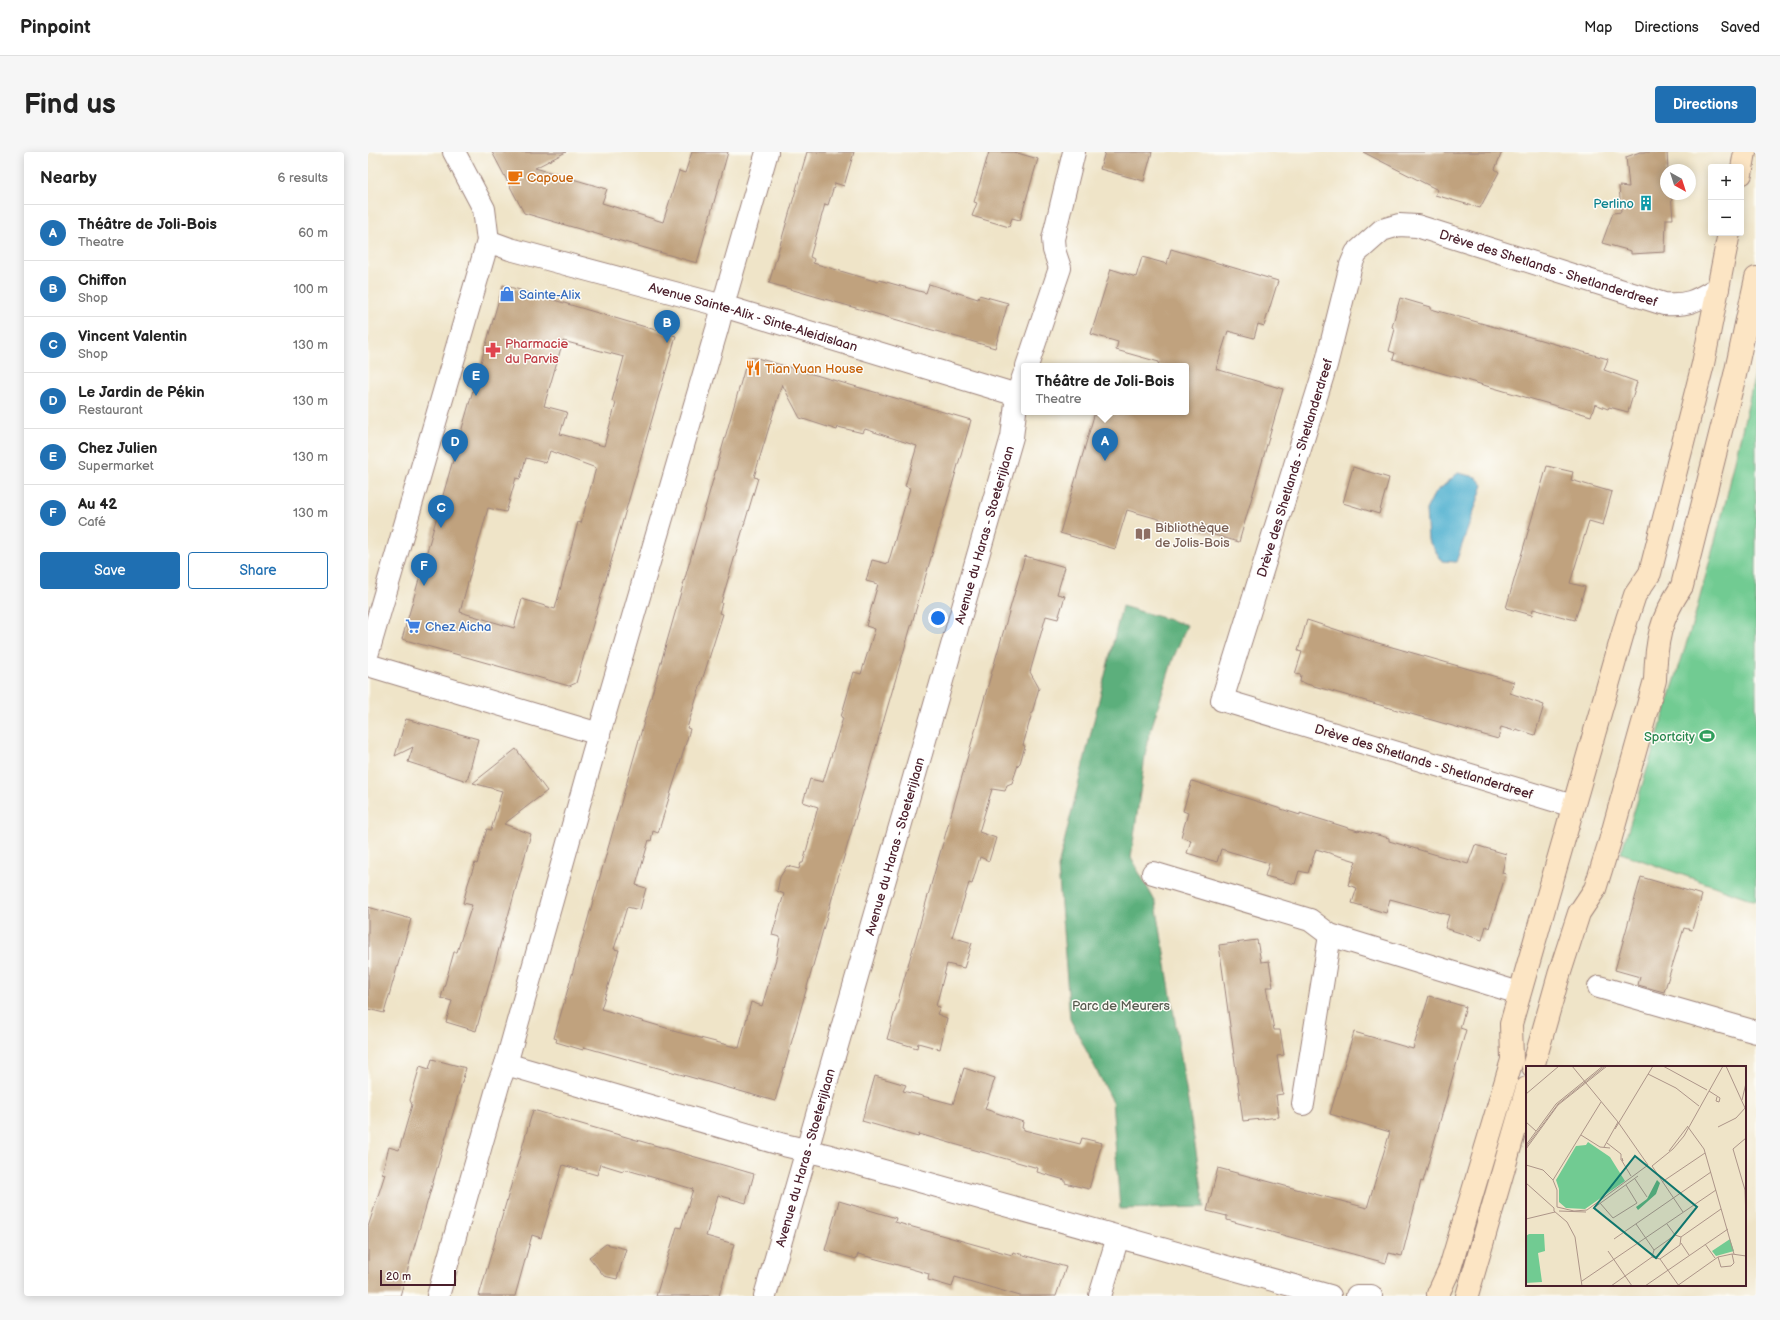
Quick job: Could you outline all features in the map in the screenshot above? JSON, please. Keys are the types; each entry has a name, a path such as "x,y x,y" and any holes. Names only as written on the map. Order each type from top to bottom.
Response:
{"street":[{"path":"368,652 488,240 484,209 454,152"},
{"path":"438,1296 499,1082 506,1064 599,734 767,152"},
{"path":"1028,363 1060,268 1054,250 1053,239 1074,152"},
{"path":"1743,164 1746,152"},
{"name":"Drève des Shetlands - Shetlanderdreef","path":"1573,806 1222,700 1326,365 1351,265 1356,253 1382,230 1399,225 1418,226 1664,304 1678,305 1693,302 1718,288"},
{"path":"1436,1295 1450,1268 1512,1060 1511,1024 1519,993 1635,595 1650,572 1703,364 1728,236"},
{"name":"Avenue Sainte-Alix - Sinte-Aleidislaan","path":"488,240 510,249 1021,385"},
{"path":"1533,1066 1559,975 1579,913 1595,889 1610,841 1655,680 1656,654 1661,628 1669,605 1682,586 1735,375 1756,278"},
{"name":"Avenue du Haras - Stoeterijlaan","path":"765,1296 1010,445 1021,385"},
{"path":"368,665 599,734"},
{"path":"1153,873 1310,920 1330,935 1519,993"},
{"path":"1303,1104 1330,935"},
{"path":"1599,987 1756,1032"},
{"path":"506,1064 807,1151 1330,1296"},
{"path":"1468,1296 1526,1092"},
{"path":"1100,1296 1118,1237"},
{"path":"1436,1295 1448,1293 1460,1296"},
{"path":"1357,1296 1371,1296"}],"green space":[{"name":"Sportcity","path":"1756,369 1756,901 1621,853 1694,619 1726,500"},
{"name":"Parc de Meurers","path":"1122,606 1187,625 1173,659 1147,742 1131,858 1156,903 1205,1207 1120,1209 1112,1100 1070,1019 1058,867"}],"water":[{"path":"1458,473 1476,477 1483,485 1456,562 1442,561 1428,540 1426,510 1434,494"}],"building":[{"path":"492,152 566,152 535,168 607,189 602,203 663,222 679,171 685,173 692,152 728,152 697,263 524,213"},
{"path":"807,152 854,152 844,186 835,183 828,205 825,204 810,257 814,259 813,263 878,282 879,280 926,293 929,284 978,299 979,295 1008,303 995,348 769,283"},
{"path":"989,152 1014,152 1038,159 1020,220 1012,218 1009,227 972,216 977,203 974,202"},
{"path":"1105,152 1152,152 1144,181 1100,169"},
{"path":"1363,152 1502,152 1495,169 1499,172 1480,208 1435,195 1438,190"},
{"name":"Perlino","path":"1640,152 1667,152 1668,164 1660,164 1660,200 1671,200 1673,219 1666,219 1665,252 1631,254 1631,251 1602,243 1613,213 1621,212 1619,186 1629,187 1626,157"},
{"path":"1171,249 1278,281 1264,326 1258,324 1254,338 1228,331 1216,369 1283,389 1239,542 1127,510 1115,549 1060,533 1094,415 1189,415 1189,363 1159,363 1116,350 1118,342 1091,334 1111,269 1136,277 1142,257 1167,264"},
{"path":"503,285 676,336 576,683 569,686 402,639","holes":["563,341 624,357 612,401 616,403 604,446 560,434 567,412 544,406","550,451 596,468 581,523 578,522 555,609 522,599 514,628 460,612 488,508 506,512 516,478 520,479 526,458 546,463"]},
{"path":"1400,298 1431,307 1431,309 1608,359 1604,370 1637,382 1628,412 1609,407 1608,409 1595,404 1591,416 1393,359 1395,353 1389,351 1395,329 1392,327"},
{"path":"749,358 757,358 971,420 830,905 775,1101 584,1047 583,1050 556,1042 557,1039 554,1038 746,364","holes":["782,384 800,418 837,430 838,427 863,433 865,429 917,446 905,486 910,488 888,564 872,560 866,581 878,584 866,626 875,629 861,674 854,672 841,717 843,718 823,782 810,779 803,802 818,807 803,863 801,863 799,869 787,866 780,877 777,891 784,894 772,935 780,937 776,959 762,1006 751,1002 739,1048 673,1031 601,1009 619,950 614,949 627,907 640,910 646,888 636,885 649,840 651,841 653,831 658,833 690,729 687,728 723,614 719,613 721,603 758,478 754,477"]},
{"path":"1547,466 1573,472 1571,480 1612,492 1603,525 1589,521 1570,583 1585,587 1575,620 1533,609 1532,615 1506,608"},
{"path":"1353,467 1389,478 1379,514 1343,503"},
{"path":"1025,556 1065,567 1057,594 1065,596 1058,619 1046,616 1030,672 1039,688 1023,745 1025,746 1020,763 1012,783 1007,785 1005,791 992,789 979,832 996,838 989,861 980,857 972,884 969,883 952,937 972,943 964,968 947,964 936,1006 940,1007 937,1014 947,1018 940,1049 918,1043 917,1048 887,1039"},
{"path":"1307,620 1371,641 1514,682 1510,693 1544,705 1535,735 1516,729 1515,731 1501,727 1498,739 1300,682 1301,675 1295,674 1302,652 1298,651"},
{"path":"406,719 478,739 467,781 408,762 413,747 395,756"},
{"path":"516,749 547,791 504,824 531,834 476,1031 446,1022 452,1001 441,998 454,952 457,952 472,905 463,903 468,884 475,863 477,864 487,829 491,830 502,791 473,783"},
{"path":"1192,781 1300,815 1300,813 1358,831 1389,838 1389,841 1468,864 1475,845 1506,854 1502,873 1506,874 1489,928 1486,926 1482,940 1445,928 1449,915 1390,899 1386,913 1352,903 1357,888 1348,885 1356,861 1316,849 1308,873 1299,871 1295,884 1265,876 1269,863 1221,849 1217,862 1187,853 1191,840 1181,837 1188,813 1183,811"},
{"path":"1641,877 1702,895 1692,930 1684,928 1664,992 1638,985 1640,977 1615,970"},
{"path":"368,907 411,919 384,1013 368,1009"},
{"path":"1257,940 1261,962 1269,961 1273,987 1266,987 1274,1030 1280,1030 1284,1055 1277,1056 1283,1094 1276,1095 1279,1117 1243,1121 1219,945"},
{"path":"1429,996 1466,1007 1460,1028 1466,1030 1423,1182 1421,1181 1402,1256 1389,1253 1386,1263 1227,1220 1227,1216 1207,1211 1218,1168 1367,1208 1390,1132 1330,1114 1345,1062 1354,1032 1413,1049"},
{"path":"432,1059 466,1068 400,1296 368,1296 368,1227 385,1174 382,1173 389,1147 399,1150 412,1105 410,1100 420,1066 429,1069"},
{"path":"964,1068 995,1078 985,1109 1023,1122 1022,1128 1024,1130 1080,1144 1082,1138 1102,1143 1089,1189 1065,1183 1065,1180 1037,1172 1038,1168 919,1134 918,1137 862,1121 875,1076 906,1085 903,1091 953,1104"},
{"path":"533,1110 754,1174 746,1203 718,1195 706,1236 734,1244 719,1296 656,1296 677,1227 681,1228 693,1189 624,1169 623,1171 600,1164 597,1175 563,1165 541,1238 532,1235 515,1296 479,1296"},
{"path":"839,1201 896,1218 895,1222 1012,1255 1013,1252 1066,1267 1056,1296 1020,1296 955,1277 952,1287 928,1280 929,1274 858,1254 856,1259 825,1250"},
{"path":"606,1244 626,1249 617,1279 604,1276 589,1257"}],"place":[{"name":"Capoue","path":"515,177"},
{"name":"Perlino","path":"1646,203"},
{"name":"Sainte-Alix","path":"507,294"},
{"name":"Chiffon","path":"667,343"},
{"name":"Pharmacie du Parvis","path":"493,350"},
{"name":"Tian Yuan House","path":"753,368"},
{"name":"Chez Julien","path":"476,396"},
{"name":"Théâtre de Joli-Bois","path":"1105,461"},
{"name":"Le Jardin de Pékin","path":"455,462"},
{"name":"Vincent Valentin","path":"441,528"},
{"name":"Bibliothèque de Jolis-Bois","path":"1143,534"},
{"name":"Au 42","path":"424,586"},
{"name":"Chez Aicha","path":"413,626"},
{"name":"Sportcity","path":"1707,736"}]}
